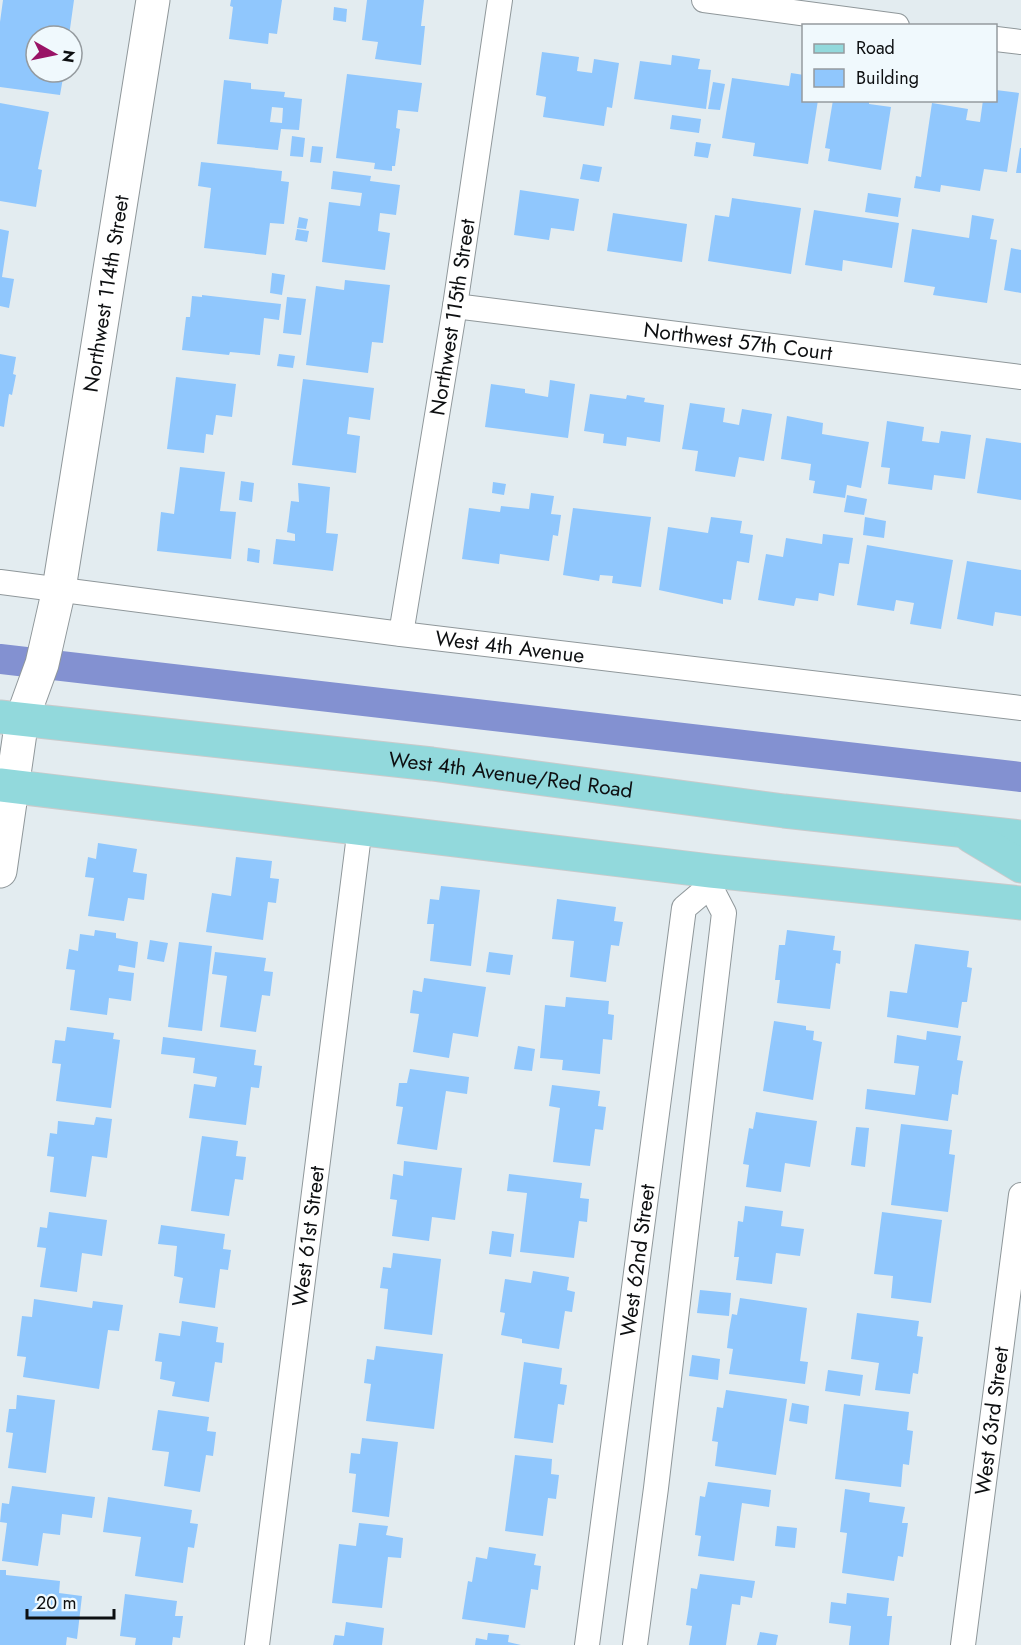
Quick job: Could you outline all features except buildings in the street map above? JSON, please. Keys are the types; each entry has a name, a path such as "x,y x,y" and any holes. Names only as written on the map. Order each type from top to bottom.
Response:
{"main road":[{"name":"West 4th Avenue/Red Road","path":"11,718 432,764 784,811 1021,837"},
{"path":"5,786 360,827 711,878 1021,903"},
{"path":"961,830 1021,866"}],"street":[{"name":"Northwest 114th Street","path":"0,871 11,718 42,664 59,589 153,0"},
{"name":"Northwest 115th Street","path":"401,634 455,306 500,0"},
{"path":"704,0 882,24"},
{"path":"997,39 1021,42"},
{"name":"Northwest 57th Court","path":"455,306 1021,377"},
{"name":"West 4th Avenue","path":"0,582 401,634 1021,708"},
{"name":"West 61st Street","path":"257,1645 360,827"},
{"path":"634,1645 665,1418 724,913 711,878"},
{"name":"West 62nd Street","path":"587,1645 684,908 711,878"},
{"name":"West 63rd Street","path":"963,1645 1021,1196"}],"waterway":[{"path":"0,659 1021,777"}]}
